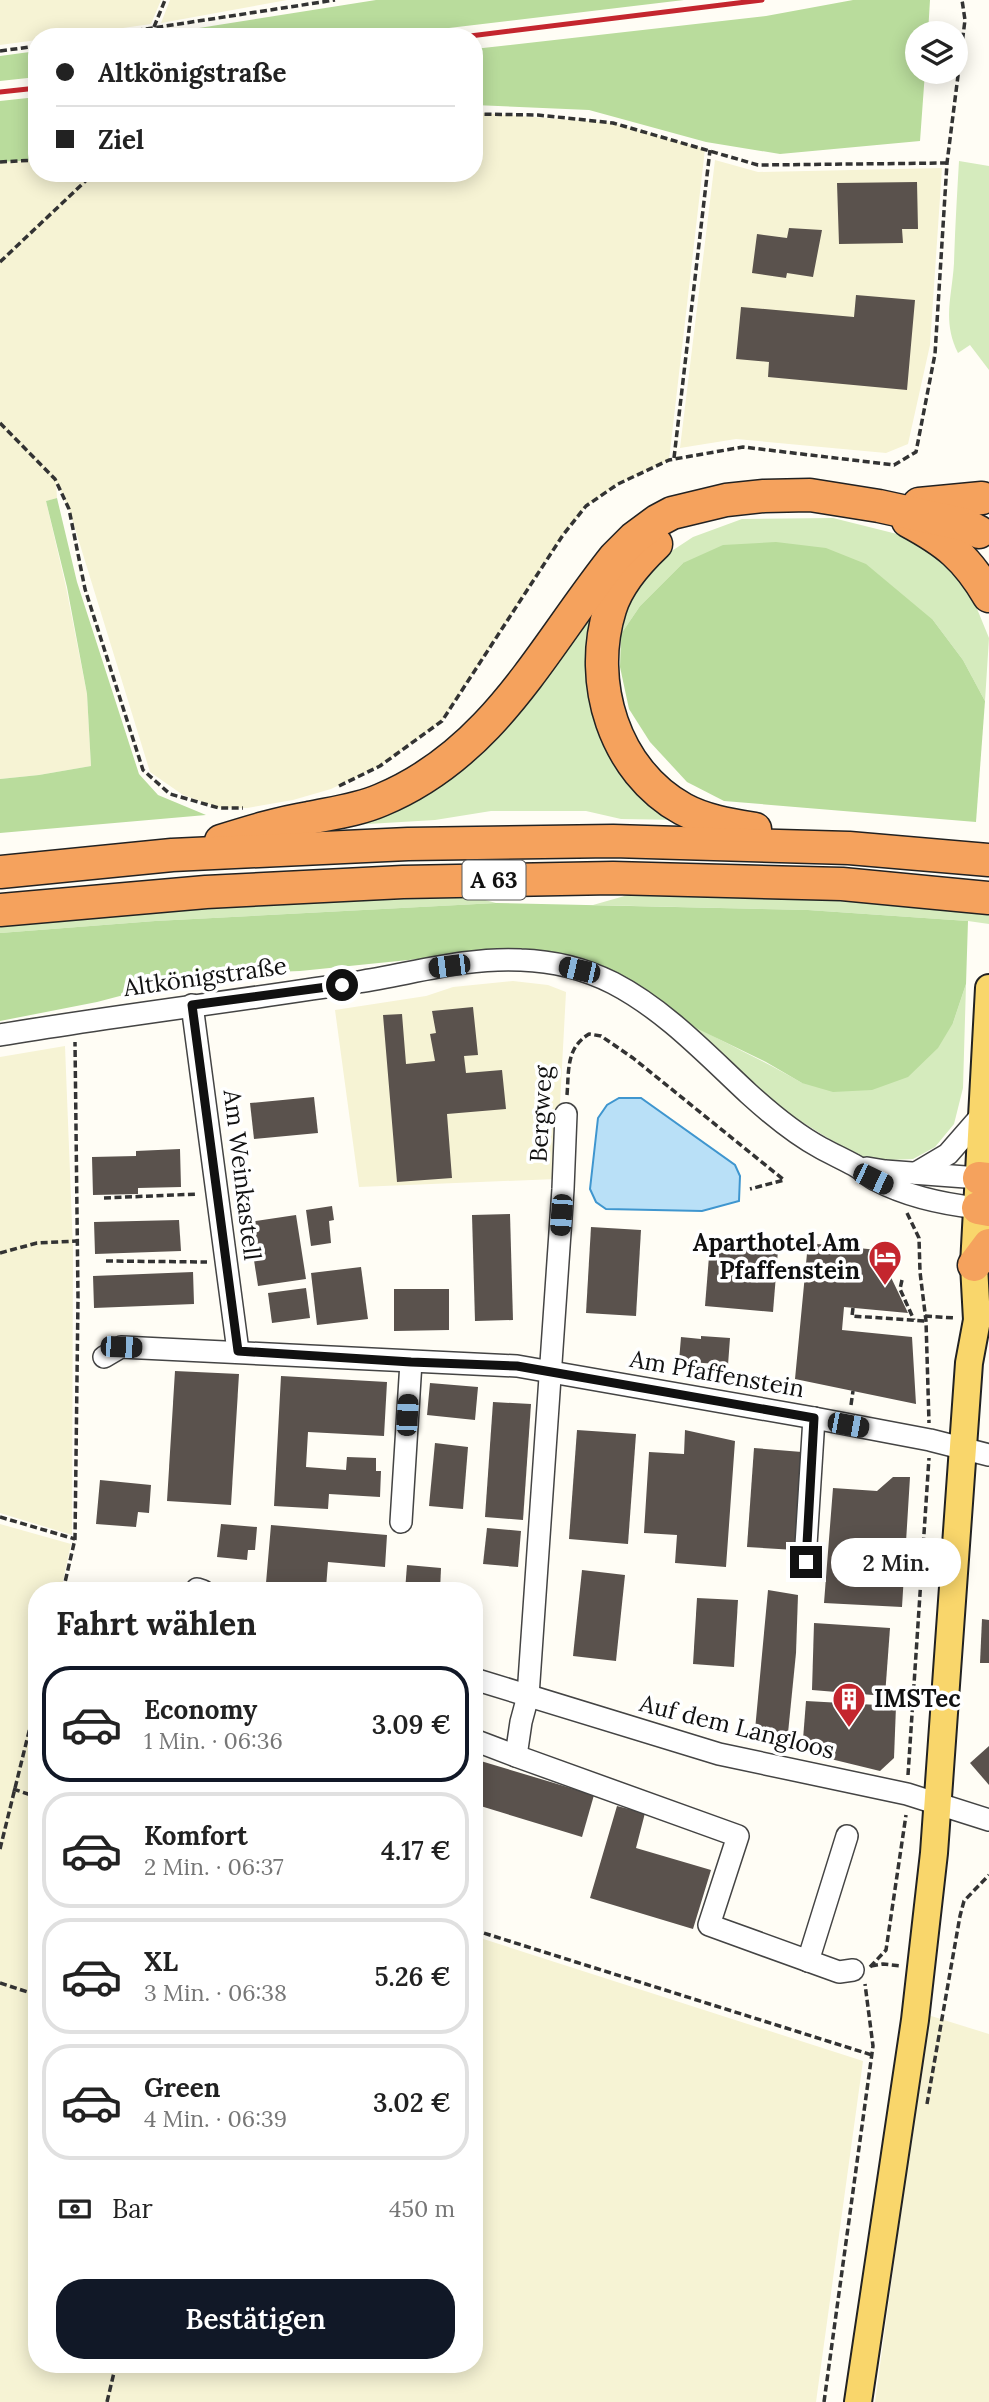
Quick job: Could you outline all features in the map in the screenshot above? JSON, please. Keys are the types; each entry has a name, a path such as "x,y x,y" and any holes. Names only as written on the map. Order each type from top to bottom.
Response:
{"highway":[{"path":"879,506 968,500 986,493"},
{"path":"172,855 266,828 342,813 380,800 422,780 455,757 509,701 615,557 634,538 672,513 726,500 810,495 879,506 966,525 984,540"},
{"path":"879,506 939,538 959,554 989,596"},
{"path":"694,509 634,567 619,588 610,608 602,649 603,674 607,705 619,741 643,777 684,809 714,822 849,848"},
{"name":"A 63","path":"0,872 172,855 408,844 613,841 849,848 989,860"},
{"name":"A 63","path":"0,910 59,903 272,888 403,882 614,878 842,884 989,898"}],"main road":[{"path":"984,540 977,515 986,493"},
{"path":"858,2402 921,1968 938,1804 969,1363 977,1320 982,1255 982,1115 989,988"}],"street":[{"name":"Altkönigstraße","path":"0,1035 493,961 549,963 579,970 610,982 655,1009 751,1096 797,1133 855,1165 873,1179 936,1202 984,1194"},
{"name":"Am Weinkastell","path":"192,1005 238,1351"},
{"name":"Bergweg","path":"516,1756 528,1696 566,1114"},
{"path":"916,1173 948,1154 982,1115"},
{"name":"Altkönigstraße","path":"855,1165 916,1173 984,1194"},
{"path":"104,1357 121,1347 411,1362 401,1522"},
{"name":"Am Pfaffenstein","path":"411,1362 517,1366 550,1371 814,1418 989,1455"},
{"path":"806,1562 814,1418"},
{"name":"Auf dem Langloos","path":"483,1682 719,1754 900,1793 989,1821"},
{"path":"483,1743 738,1836 709,1925 839,1972 862,1968"},
{"path":"808,1961 847,1836"}],"path":[{"path":"154,27 165,0"},
{"path":"148,28 335,0"},
{"path":"331,789 380,766 442,721 563,535 586,506 618,484 674,459 743,447 894,464 916,452 935,354 947,163 965,20 962,0"},
{"path":"0,51 28,47"},
{"path":"483,114 538,115 613,122 758,165 947,163"},
{"path":"674,459 710,150"},
{"path":"0,162 28,160"},
{"path":"0,262 84,182"},
{"path":"0,423 55,479 69,509 85,589 143,770 170,794 219,808 247,808"},
{"path":"65,1582 75,1539 77,1241 74,1022"},
{"name":"Bergweg","path":"566,1114 570,1057 578,1041 589,1034 601,1036 633,1058 784,1181 750,1189"},
{"path":"104,1198 218,1193"},
{"path":"0,1253 37,1243 77,1241"},
{"path":"106,1261 227,1263"},
{"path":"902,1280 900,1289 915,1321"},
{"path":"853,1308 852,1317 926,1321"},
{"path":"930,1429 925,1316 954,1318"},
{"path":"908,1780 929,1452"},
{"path":"0,1517 75,1539"},
{"path":"0,1849 28,1733"},
{"path":"13,1790 28,1794"},
{"path":"862,1968 886,1950 907,1809"},
{"path":"925,2116 960,1916 964,1902 989,1875"},
{"path":"483,1933 872,2055"},
{"path":"862,1968 883,1964 921,1968"},
{"path":"824,2402 873,2046 862,1968"},
{"path":"0,1983 28,1992"},
{"path":"107,2402 115,2373"}],"shaded area":[{"path":"0,0 161,0 151,24 123,28 28,28 28,41 0,45"},
{"path":"170,0 287,0 161,23"},
{"path":"483,113 613,123 705,149 669,460 618,484 586,506 563,535 442,721 380,766 331,789 293,800 247,808 219,808 183,795 150,772 69,509 56,481 57,498 46,501 87,694 91,766 0,779 0,162 28,160 28,182 483,182"},
{"path":"715,160 758,172 942,168 930,345 908,444 886,453 736,439 680,448"},
{"path":"513,981 548,985 566,992 556,1179 359,1187 335,1010 426,996 453,987"},
{"path":"65,1046 73,1249 72,1535 0,1513 0,1057"},
{"path":"0,1524 71,1544 63,1582 28,1582 28,2373 483,2373 483,1939 863,2061 816,2402 0,2402"},
{"path":"928,2015 989,2034 989,2402 875,2402"}],"green space":[{"path":"376,0 684,0 449,28 199,28"},
{"path":"853,0 930,0 929,21 905,21 905,84 924,84 920,141 780,154 706,142 589,110 483,105 483,48 766,16"},
{"path":"28,52 28,78 0,81 0,56"},
{"path":"28,98 28,160 0,162 0,101"},
{"path":"959,161 989,166 989,370 970,345 958,353 950,330 949,309"},
{"path":"57,498 77,582 139,774 158,795 206,815 0,833 0,779 91,766 87,694 67,587 46,501"},
{"path":"833,518 909,537 946,560 973,599 989,638 985,701 963,660 933,620 683,563 640,606 621,634 632,592 658,560 693,537 742,519"},
{"path":"776,542 826,548 866,564 933,620 963,660 985,701 976,822 724,801 687,782 650,742 629,709 620,667 621,634 640,606 683,563 723,545"},
{"path":"600,585 592,676 684,820 621,819 586,811 491,811 435,820 351,825 430,782"},
{"path":"460,893 496,903 155,921 0,933 0,924 157,910"},
{"path":"628,895 899,905 989,913 989,924 808,910 593,905"},
{"path":"496,903 808,910 968,921 966,984 953,1023 938,1048 908,1077 872,1090 833,1092 802,1083 698,1029 586,962 542,950 497,951 300,971 224,974 0,1021 0,933 155,921"},
{"path":"966,984 963,1088 954,1124 935,1147 913,1159 890,1160 857,1156 784,1111 669,1011 802,1083 953,1023"}],"water":[{"path":"619,1098 641,1098 735,1165 740,1176 739,1201 702,1211 606,1209 596,1202 590,1189 598,1118 607,1105"}],"building":[{"path":"917,182 918,229 902,229 903,243 839,244 837,183"},
{"path":"789,228 822,230 813,277 787,273 786,278 752,273 757,234 787,238"},
{"path":"856,295 915,300 907,390 768,377 769,362 736,359 741,307 854,317"},
{"path":"473,1007 478,1055 464,1056 466,1073 502,1070 506,1109 447,1114 452,1178 397,1182 383,1015 402,1014 406,1064 435,1061 430,1034 436,1033 432,1011"},
{"path":"314,1097 318,1133 254,1139 250,1103"},
{"path":"180,1149 181,1187 138,1188 138,1194 93,1195 92,1157 136,1156 136,1151"},
{"path":"332,1206 334,1220 329,1221 331,1243 311,1246 306,1210"},
{"path":"510,1214 513,1320 475,1321 472,1215"},
{"path":"296,1215 306,1279 258,1286 248,1222"},
{"path":"179,1220 181,1251 95,1254 94,1222"},
{"path":"591,1227 641,1230 636,1316 586,1313"},
{"path":"808,1243 878,1250 908,1313 844,1307 842,1330 912,1337 916,1404 795,1379"},
{"path":"710,1244 778,1250 773,1312 705,1306"},
{"path":"361,1267 368,1319 317,1325 311,1273"},
{"path":"193,1272 194,1304 94,1308 93,1276"},
{"path":"306,1288 310,1318 272,1323 268,1293"},
{"path":"394,1289 449,1289 449,1330 394,1331"},
{"path":"701,1336 730,1338 728,1365 679,1361 681,1337 701,1339"},
{"path":"175,1371 239,1374 231,1505 167,1501"},
{"path":"281,1376 387,1382 384,1436 308,1432 306,1467 346,1470 347,1457 376,1458 376,1471 381,1471 380,1497 329,1494 328,1509 274,1506"},
{"path":"430,1383 478,1387 475,1420 427,1415"},
{"path":"493,1402 531,1404 523,1520 485,1517"},
{"path":"577,1430 636,1434 628,1544 569,1539"},
{"path":"685,1430 735,1441 726,1567 675,1563 677,1535 644,1533 649,1452 684,1454"},
{"path":"435,1443 468,1447 463,1509 429,1506"},
{"path":"754,1448 802,1452 795,1550 747,1547"},
{"path":"893,1477 910,1477 902,1607 824,1603 833,1488 877,1491"},
{"path":"100,1480 151,1485 149,1513 138,1512 136,1527 96,1524"},
{"path":"221,1524 257,1527 255,1550 248,1550 247,1560 217,1557"},
{"path":"271,1525 387,1535 385,1567 328,1562 326,1582 266,1582"},
{"path":"487,1528 521,1531 518,1567 483,1564"},
{"path":"407,1565 441,1568 440,1582 406,1582"},
{"path":"582,1570 625,1575 616,1661 573,1656"},
{"path":"768,1590 798,1595 796,1653 788,1733 755,1730"},
{"path":"697,1598 738,1600 734,1667 693,1664"},
{"path":"982,1619 989,1620 989,1663 980,1663"},
{"path":"814,1623 890,1628 885,1696 812,1690"},
{"name":"IMSTec","path":"806,1701 896,1706 894,1758 880,1771 802,1752"},
{"path":"989,1746 989,1785 970,1763"},
{"path":"483,1762 594,1795 582,1837 483,1807"},
{"path":"617,1806 645,1813 636,1848 711,1870 693,1929 590,1898"}],"railway":[{"path":"483,34 762,0"},
{"path":"0,92 28,89"}],"place":[{"name":"Aparthotel Am Pfaffenstein","path":"885,1287"},
{"name":"IMSTec","path":"849,1729"}],"route":[{"path":"342,985 192,1005 238,1351 517,1366 814,1418 806,1562"}]}
